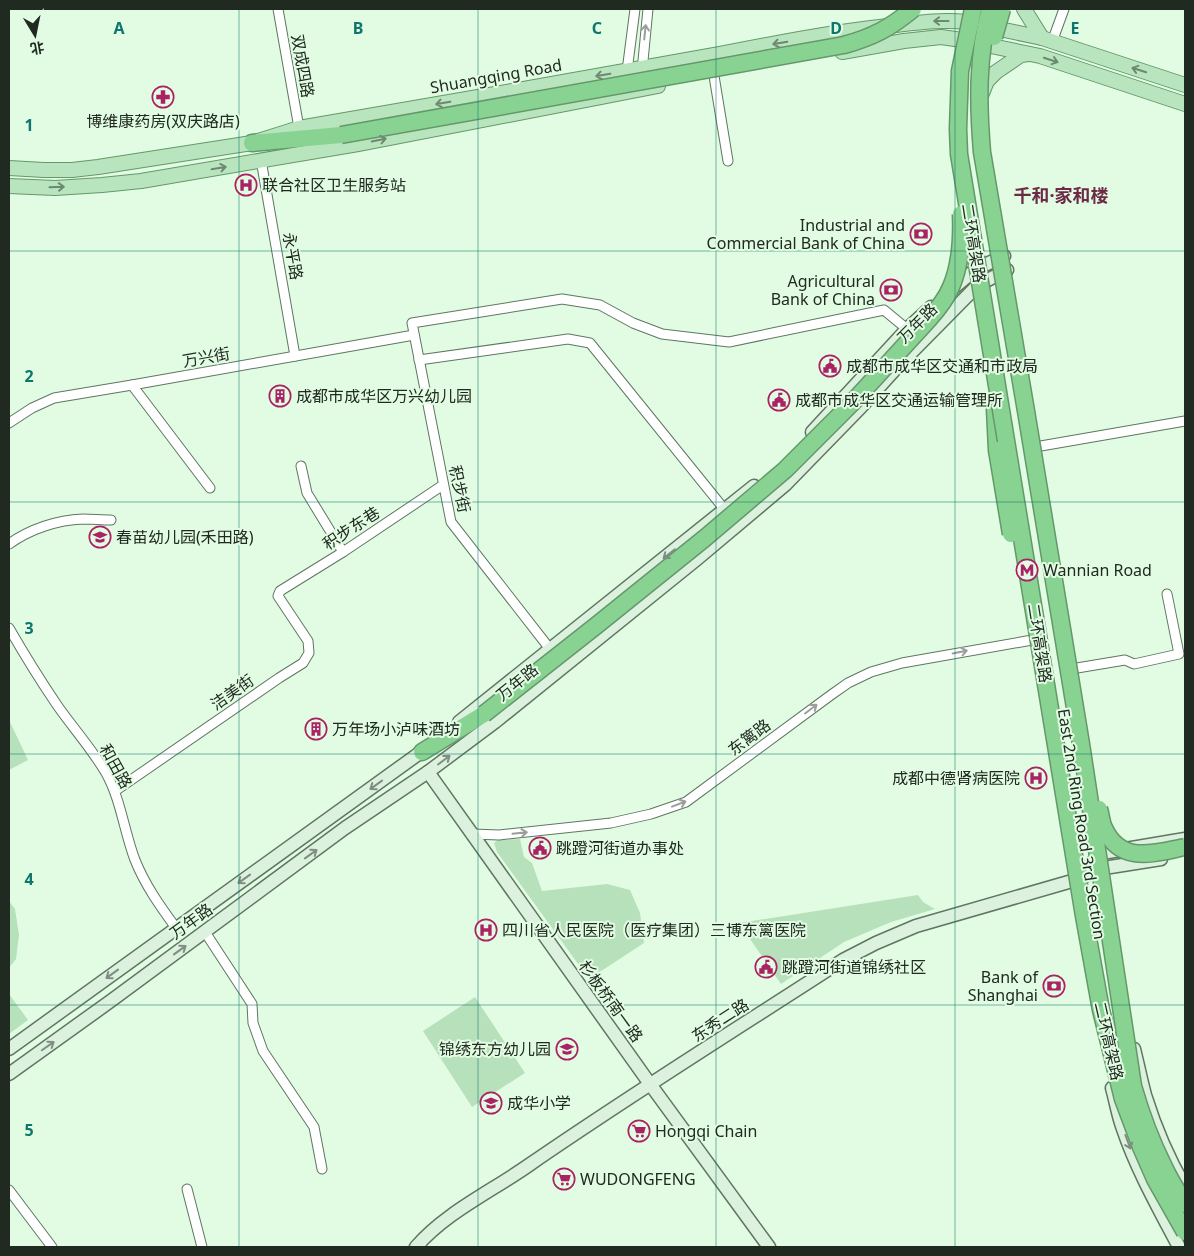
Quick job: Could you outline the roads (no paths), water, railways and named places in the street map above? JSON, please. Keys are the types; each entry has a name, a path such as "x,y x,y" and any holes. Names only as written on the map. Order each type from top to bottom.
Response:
{"highway":[{"path":"252,142 341,135 844,45 865,39 884,30 913,9"},
{"path":"984,9 988,36 989,111 992,149 1026,356 1026,411"},
{"name":"二环高架路","path":"990,9 980,62 978,99 982,152 1081,744 1133,1086 1151,1139 1164,1168 1185,1204"},
{"path":"989,64 994,36 1002,9"},
{"name":"二环高架路","path":"971,13 960,71 958,129 960,154 1076,886 1101,1010 1123,1099 1141,1147 1185,1232"},
{"path":"422,752 484,714 697,544 785,470 852,403 929,319 941,305 951,287 957,269 962,242 959,189 960,154"},
{"path":"994,382 997,450 1063,843 1076,886"},
{"path":"1081,744 1093,779 1103,827 1112,842 1120,849 1134,854 1151,854 1185,847"}],"main road":[{"path":"872,28 913,9"},
{"name":"East 2nd Ring Road 3rd Section","path":"995,9 986,45 981,96 985,147 1130,1032 1144,1093 1159,1134 1185,1187"},
{"path":"1024,9 1047,40"},
{"name":"Shuangqing Road","path":"9,168 72,170 252,142 298,128 803,38 933,20 955,21 971,13 989,27 1047,40 1185,85"},
{"name":"East 2nd Ring Road 3rd Section","path":"971,13 962,40 958,64 955,144 1038,639 1100,1036 1122,1127 1129,1146 1147,1186 1179,1247"},
{"path":"9,186 55,188 141,181 358,144 904,41 941,37 1040,56 1185,104"},
{"path":"981,96 987,81 996,72 1020,56 1029,54"},
{"name":"万年路","path":"9,1049 422,752 774,470 816,429 907,329 976,270 1004,256"},
{"name":"万年路","path":"9,1074 345,828 428,772 494,722 697,559 785,485 978,285 1006,270"},
{"path":"684,543 697,540 701,543 702,552 697,559"},
{"name":"杉板桥南一路","path":"428,772 650,1084 769,1247"},
{"path":"1076,886 1102,853 1185,839"},
{"name":"东秀二路","path":"416,1247 424,1237 456,1212 843,960 876,943 916,926 1076,886 1104,868 1185,855"}],"street":[{"name":"双成四路","path":"278,9 298,128"},
{"path":"635,9 634,69 637,90"},
{"path":"637,90 634,69 648,9"},
{"path":"1047,40 1064,9"},
{"path":"714,76 728,161"},
{"name":"永平路","path":"261,160 295,356"},
{"path":"414,334 412,323 562,299 600,305 633,323 662,334 729,342 884,310 907,329"},
{"name":"万兴街","path":"9,423 32,408 54,398 132,386 414,334"},
{"name":"积步街","path":"414,334 451,522 550,649"},
{"path":"420,360 568,339 590,342 725,510"},
{"path":"132,386 210,488"},
{"path":"1034,447 1185,422"},
{"path":"301,466 307,493 343,552"},
{"name":"积步东巷","path":"278,596 280,590 343,552 443,485"},
{"path":"9,544 17,538 48,525 82,519 111,520"},
{"path":"1071,669 1126,660 1134,664 1179,654 1167,594"},
{"name":"洁美街","path":"115,791 279,678 303,664 309,653 308,641 278,596"},
{"name":"和田路","path":"9,628 56,704 106,773 115,791 135,859 154,898 176,928"},
{"name":"东篱路","path":"472,834 499,835 610,823 652,814 686,802 848,682 871,672 902,663 1038,639"},
{"path":"205,932 252,1004 253,1023 263,1051 314,1127 322,1169"},
{"path":"187,1189 202,1247"},
{"path":"9,1190 52,1247"}],"place":[{"name":"博维康药房(双庆路店)","path":"163,97"},
{"name":"联合社区卫生服务站","path":"246,185"},
{"name":"Industrial and Commercial Bank of China","path":"921,234"},
{"name":"Agricultural Bank of China","path":"891,290"},
{"name":"成都市成华区交通和市政局","path":"830,366"},
{"name":"成都市成华区万兴幼儿园","path":"280,396"},
{"name":"成都市成华区交通运输管理所","path":"779,400"},
{"name":"春苗幼儿园(禾田路)","path":"100,537"},
{"name":"Wannian Road","path":"1027,570"},
{"name":"万年场小泸味酒坊","path":"316,729"},
{"name":"成都中德肾病医院","path":"1036,778"},
{"name":"跳蹬河街道办事处","path":"540,848"},
{"name":"四川省人民医院（医疗集团）三博东篱医院","path":"486,930"},
{"name":"跳蹬河街道锦绣社区","path":"766,967"},
{"name":"Bank of Shanghai","path":"1054,986"},
{"name":"锦绣东方幼儿园","path":"567,1049"},
{"name":"成华小学","path":"491,1103"},
{"name":"Hongqi Chain","path":"639,1131"},
{"name":"WUDONGFENG","path":"564,1179"}],"district":[{"name":"千和·家和楼","path":"1061,195"}]}
